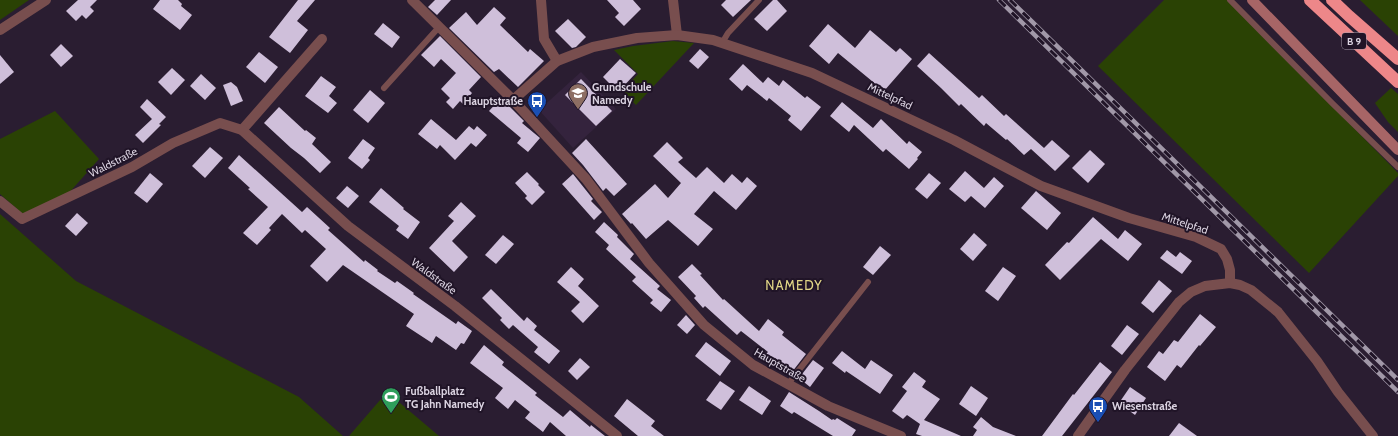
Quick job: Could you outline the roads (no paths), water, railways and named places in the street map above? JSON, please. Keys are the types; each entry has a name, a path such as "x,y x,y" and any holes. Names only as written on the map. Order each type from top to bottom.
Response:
{"highway":[{"name":"B 9","path":"1310,0 1398,82"},
{"name":"B 9","path":"1332,0 1398,59"},
{"path":"1338,0 1349,16"}],"street":[{"path":"0,30 46,0"},
{"name":"Hauptstraße","path":"412,0 514,100 586,179 649,263 704,325 753,365 828,406 901,436"},
{"path":"541,0 544,39 557,61"},
{"path":"673,0 677,35"},
{"path":"1252,0 1398,150"},
{"name":"Mittelpfad","path":"514,100 557,61 593,47 637,38 677,35 722,42 812,73 954,140 1041,186 1129,218 1202,240 1221,249 1227,259 1230,270 1230,283"},
{"path":"242,130 322,39"},
{"name":"Waldstraße","path":"0,201 22,219 132,167 173,143 220,123 242,130 348,226 455,306 617,436"},
{"path":"1078,436 1125,370 1179,302 1191,292 1205,286 1230,283 1240,285 1251,290 1278,312 1373,436"}],"lane":[{"path":"722,42 728,33 758,0"},
{"path":"1230,0 1333,104 1398,166"},
{"path":"384,88 440,26"},
{"path":"1333,104 1343,94"},
{"path":"788,384 868,282"}],"railway":[{"path":"999,0 1398,392"},
{"path":"1010,0 1398,380"}],"place":[{"name":"Grundschule Namedy","path":"578,110"},
{"name":"Hauptstraße","path":"537,118"},
{"name":"Fußballplatz TG Jahn Namedy","path":"391,414"},
{"name":"Wiesenstraße","path":"1098,423"}],"district":[{"name":"NAMEDY","path":"794,285"}]}
